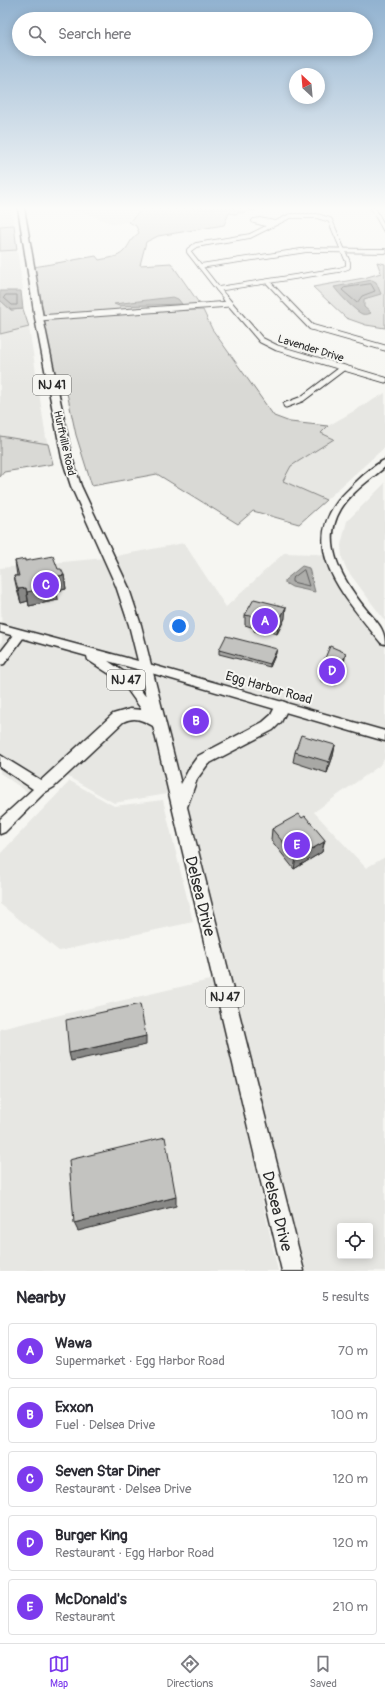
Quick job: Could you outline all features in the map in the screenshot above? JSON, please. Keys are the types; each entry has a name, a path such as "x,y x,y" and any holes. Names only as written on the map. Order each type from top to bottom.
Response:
{"main road":[{"name":"Hurffville Road","path":"30,267 38,318 67,458 76,486 122,586 135,625 145,666"},
{"path":"385,463 341,502 330,521 328,538 329,556 334,571 385,640"},
{"name":"NJ 47","path":"0,628 145,666"},
{"path":"0,661 21,634"},
{"name":"NJ 47","path":"81,650 126,679 159,723"},
{"name":"Egg Harbor Road","path":"145,666 385,736"},
{"name":"Delsea Drive","path":"145,666 293,1271"},
{"path":"179,809 190,778 203,760 268,726 276,718 282,706"},
{"path":"0,828 118,718 128,713 136,713 159,723"},
{"path":"0,760 42,788"}],"street":[{"name":"Lavender Drive","path":"201,267 251,331 264,342 277,348 385,380"},
{"path":"218,288 268,282 345,267"},
{"path":"268,282 311,327 385,348"},
{"path":"38,318 230,304"},
{"path":"286,405 302,399 343,368"}],"shaded area":[{"path":"0,267 20,267 23,289 21,291 22,307 11,309 0,299"},
{"path":"34,267 174,267 201,306 44,315"},
{"path":"379,267 385,267 385,328 366,325 346,318 313,287 364,278 381,273"},
{"path":"0,300 11,310 23,309 29,327 0,334"},
{"path":"203,310 212,329 274,416 290,422 328,426 321,433 334,439 291,466 283,481 326,500 299,524 253,511 238,524 157,474 92,486 76,435 67,393 59,393 44,322 49,319 130,312"},
{"path":"29,327 48,444 0,436 0,334"},
{"path":"385,393 385,447 326,500 283,481 291,466 334,439 321,433 328,426"},
{"path":"0,436 48,444 53,464 4,472 0,477"},
{"path":"385,483 385,621 347,570 342,558 341,545 347,521"},
{"path":"184,543 226,607 284,553 329,556 363,613 385,640 385,758 379,766 314,812 366,868 385,857 385,1271 299,1271 224,952 179,792 114,803 65,775 39,800 0,773 0,644 2,641 0,568 105,558"},
{"path":"70,781 114,806 163,800 193,922 59,951 0,904 0,854"},
{"path":"214,979 278,1271 0,1271 0,1029"}],"water":[{"path":"372,280 376,282 381,294 364,299 364,307 371,313 367,314 362,314 355,309 334,287"},
{"path":"0,291 21,291 23,309 11,310 0,300"},
{"path":"173,297 178,299 182,304 119,306 114,304"},
{"path":"302,566 309,568 315,592 292,587 285,583 285,580"}],"building":[{"path":"53,556 58,569 61,569 64,575 54,577 56,586 27,592 26,588 18,589 14,576 19,576 15,561 25,559 25,561"},
{"path":"254,599 286,607 278,623 267,620 265,623 255,620 256,617 245,615"},
{"path":"226,636 277,649 270,664 219,650"},
{"path":"330,646 346,653 338,674 323,671 325,664 323,663"},
{"path":"301,735 335,745 329,762 295,752"},
{"path":"299,814 302,818 305,816 325,840 296,858 272,829"},
{"path":"140,1004 146,1036 69,1053 66,1020"},
{"path":"165,1137 176,1197 74,1223 69,1160"}],"place":[{"name":"Seven Star Diner","path":"46,585"},
{"name":"Wawa","path":"265,621"},
{"name":"Burger King","path":"332,671"},
{"name":"Exxon","path":"196,721"},
{"name":"McDonald's","path":"297,845"}]}
